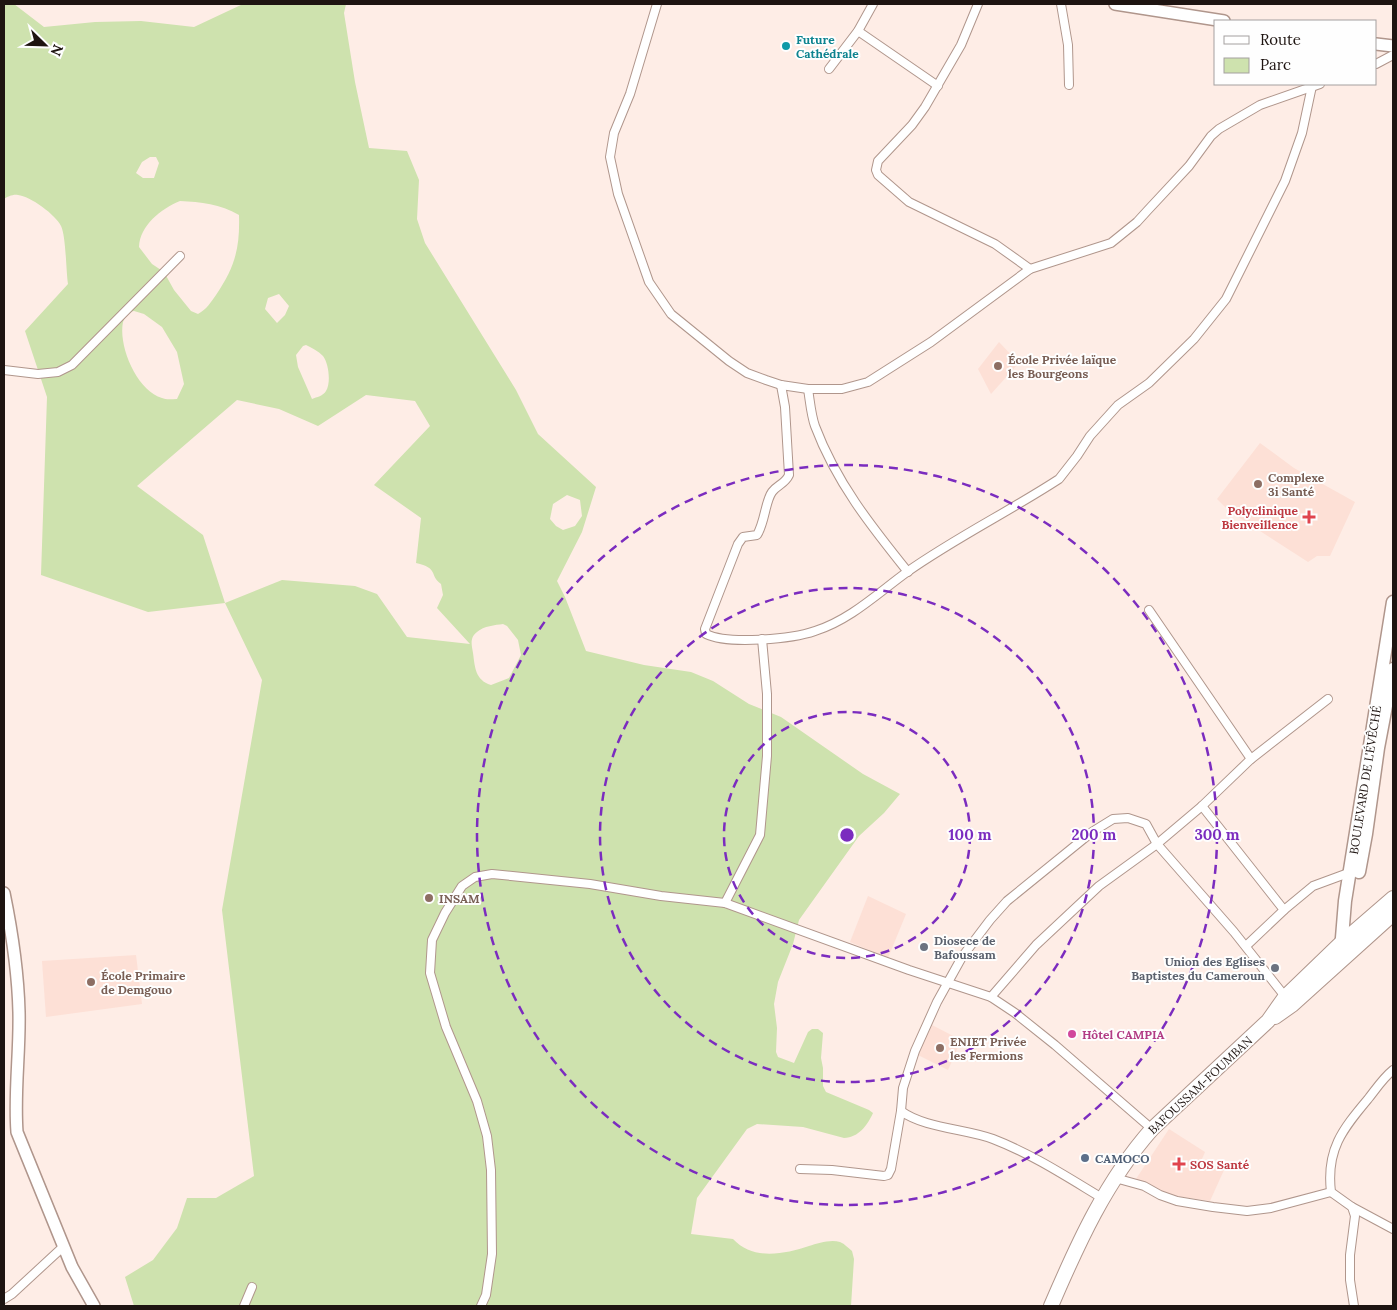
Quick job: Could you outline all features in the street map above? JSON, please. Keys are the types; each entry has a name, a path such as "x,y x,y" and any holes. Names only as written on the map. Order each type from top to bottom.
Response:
{"highway":[{"path":"1346,947 1393,898"},
{"path":"1346,947 1393,914"},
{"name":"BAFOUSSAM-FOUMBAN","path":"1051,1306 1071,1259 1102,1198 1139,1144 1152,1129 1346,947"}],"main road":[{"name":"BOULEVARD DE L'ÉVÊCHÉ","path":"1346,947 1351,872 1374,747 1393,602"},
{"name":"BOULEVARD DE L'ÉVÊCHÉ","path":"1346,947 1368,826 1374,747 1393,669"}],"street":[{"path":"657,4 630,94 610,147 613,176 628,225 650,282 671,314 747,373 781,385 808,389 842,390 868,382 931,342 1030,269 1110,243 1147,211 1189,166 1210,136 1219,128 1260,105 1316,85"},
{"path":"829,69 858,31 872,4"},
{"path":"978,4 961,45 938,86 912,125 878,161 876,170 878,176 914,205 995,244 1030,269"},
{"path":"1061,4 1068,46 1069,85"},
{"path":"1115,4 1218,20"},
{"path":"858,31 938,86"},
{"path":"1377,44 1393,46"},
{"path":"1377,63 1393,55"},
{"path":"781,385 785,407 789,475 785,482 771,494 762,525 757,534 743,537 738,544 705,629 706,634 716,638 762,639 789,637 824,628 873,599 908,572 1059,479 1078,456 1090,436 1118,405 1149,383 1194,339 1226,299 1285,181 1302,133 1312,86"},
{"path":"4,370 38,374 58,372 72,365 180,256"},
{"path":"808,389 815,426 844,484 860,512 908,572"},
{"path":"1148,610 1251,759"},
{"path":"725,903 760,835 767,756 767,694 762,639"},
{"path":"992,997 1036,945 1099,886 1157,844 1202,806 1251,759 1328,699"},
{"path":"1202,806 1284,910"},
{"path":"800,1169 888,1175 891,1169 901,1111 903,1088 915,1051 962,957 1007,901 1092,832 1113,819 1128,818 1146,824 1157,844 1246,946 1289,1001"},
{"path":"1246,946 1313,886 1351,872"},
{"path":"481,1306 486,1295 492,1254 492,1170 487,1136 477,1101 446,1027 430,972 432,940 444,913 462,886 475,877 492,874 590,884 661,896 725,903 910,970 992,997 1055,1045 1152,1129"},
{"path":"4,893 15,955 19,1011 17,1132 72,1267 94,1306"},
{"path":"1393,1070 1383,1080 1340,1136 1331,1160 1329,1174 1331,1192 1352,1207 1393,1229"},
{"path":"901,1111 908,1116 925,1122 992,1139 1058,1172 1102,1198"},
{"path":"1115,1178 1144,1186 1160,1195 1177,1201 1213,1208 1247,1211 1271,1208 1331,1192"},
{"path":"1352,1207 1355,1216 1350,1255 1350,1280 1354,1306"},
{"path":"4,1299 12,1294 64,1246"},
{"path":"244,1306 252,1287"}],"shaded area":[{"name":"École Privée laïque les Bourgeons","path":"999,342 1019,363 991,394 978,369"},
{"path":"1260,443 1294,468 1355,502 1330,556 1317,556 1308,562 1229,511 1217,499"},
{"path":"868,896 906,914 888,958 850,942"},
{"name":"École Primaire de Demgouo","path":"136,955 142,1004 46,1017 42,961"},
{"name":"ENIET Privée les Fermions","path":"932,1025 961,1040 948,1070 918,1055"},
{"name":"SOS Santé","path":"1169,1129 1205,1152 1202,1159 1224,1170 1210,1201 1161,1194 1136,1179"}],"green space":[{"path":"4,4 14,4 44,27 95,22 141,21 194,27 243,4 346,4 344,13 355,82 369,148 407,151 419,180 417,219 425,243 516,390 538,434 596,487 582,532 557,581 586,651 644,665 691,672 713,681 749,704 781,717 863,774 900,794 884,813 859,836 799,920 793,944 778,982 774,1004 777,1028 776,1052 778,1057 794,1063 808,1032 812,1029 818,1029 823,1033 821,1058 823,1086 826,1092 873,1113 862,1130 854,1136 844,1138 803,1127 757,1124 747,1129 697,1198 691,1234 733,1239 741,1246 750,1250 770,1254 824,1242 840,1242 852,1251 854,1259 851,1306 134,1306 125,1277 153,1260 177,1228 187,1198 216,1198 254,1176 222,910 262,680 225,603 148,612 41,575 47,397 25,331 68,284 65,245 61,226 42,207 23,196 12,195 4,199","holes":["150,157 156,157 159,163 154,178 143,178 136,173 142,162","180,201 195,202 218,206 239,215 237,247 232,266 216,295 206,308 198,314 191,311 174,290 164,272 152,264 139,247 140,239 147,225 166,208","279,294 289,306 285,315 277,323 265,309 268,298","134,311 144,314 162,327 177,352 184,384 177,399 165,399 153,394 137,377 123,343 123,322 129,312","306,345 323,356 327,364 329,379 328,388 325,393 312,399 298,367 296,355","366,395 415,401 430,426 374,485 421,518 416,563 431,569 437,581 441,584 443,595 437,608 470,644 407,637 377,594 355,586 282,580 225,603 203,535 137,486 237,400 279,409 318,426","567,495 580,500 582,516 575,526 563,530 550,519 553,504","503,624 507,626 518,640 521,655 509,678 491,685 482,680 477,672 472,642 474,634 486,627"]}],"place":[{"name":"Future Cathédrale","path":"786,46"},
{"name":"École Privée laïque les Bourgeons","path":"998,366"},
{"name":"Complexe 3i Santé","path":"1258,484"},
{"name":"Polyclinique Bienveillence","path":"1309,517"},
{"name":"INSAM","path":"429,898"},
{"name":"Diosece de Bafoussam","path":"924,947"},
{"name":"Union des Eglises Baptistes du Cameroun","path":"1275,968"},
{"name":"École Primaire de Demgouo","path":"91,982"},
{"name":"Hôtel CAMPIA","path":"1072,1034"},
{"name":"ENIET Privée les Fermions","path":"940,1048"},
{"name":"CAMOCO","path":"1085,1158"},
{"name":"SOS Santé","path":"1179,1164"}]}
